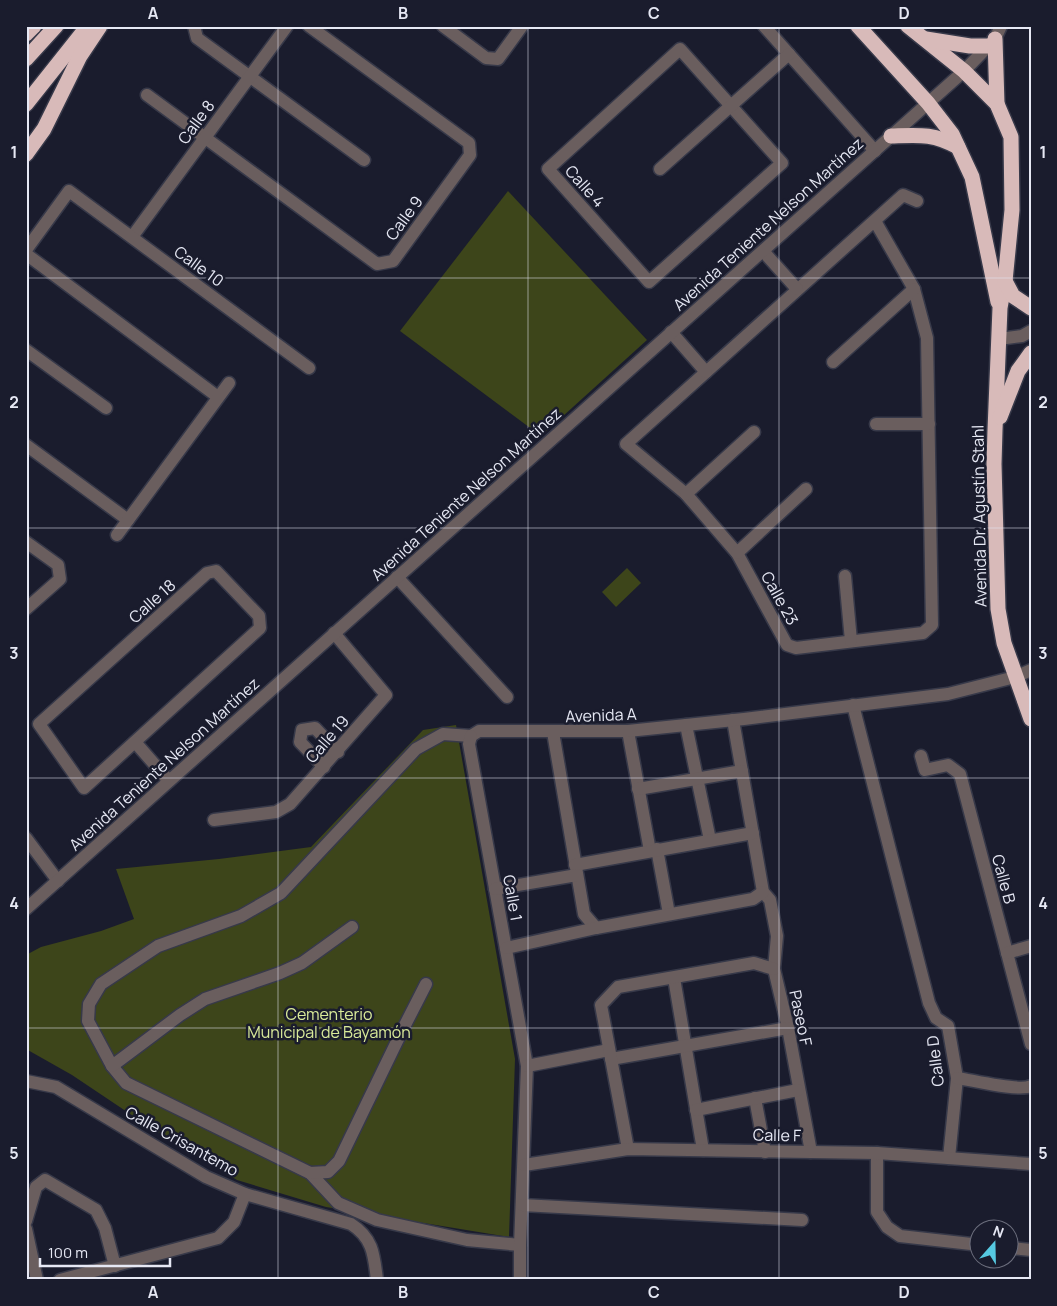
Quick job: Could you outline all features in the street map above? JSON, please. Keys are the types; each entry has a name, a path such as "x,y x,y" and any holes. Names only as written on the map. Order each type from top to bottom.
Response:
{"highway":[{"path":"26,34 34,26"},
{"path":"26,60 56,26"},
{"path":"26,104 88,26"},
{"path":"26,154 44,129 80,56 100,26"},
{"name":"Avenida Dr. Agustín Stahl","path":"858,26 928,103 952,134 972,177 1000,308"},
{"name":"Avenida Dr. Agustín Stahl","path":"908,26 964,71 997,104 1011,136 1012,210 1005,281 1000,308 994,430 998,609 1004,643 1031,719"},
{"path":"923,38 970,46 995,37 997,104"},
{"path":"891,136 921,135 943,139 958,147"},
{"path":"979,210 995,240 1009,242"},
{"path":"1005,281 1013,296 1031,308"},
{"path":"994,430 1018,371 1031,353"}],"street":[{"name":"Calle 8","path":"132,237 287,26"},
{"name":"Calle 9","path":"147,95 377,264 393,261 470,155 469,143 309,26"},
{"path":"443,26 486,58 498,59 522,26"},
{"path":"764,26 875,151"},
{"path":"195,32 250,76 364,160"},
{"name":"Avenida Teniente Nelson Martínez","path":"26,909 964,71 995,37"},
{"name":"Calle 4","path":"680,49 731,106 782,163 649,282 548,169 680,49"},
{"path":"660,169 789,54"},
{"name":"Calle 10","path":"26,250 69,191 310,368"},
{"name":"Calle 23","path":"875,221 914,289 926,338 932,625 923,633 796,648 787,645 737,553 686,494 626,444 903,195 917,201"},
{"path":"763,251 797,290"},
{"path":"26,254 218,397"},
{"path":"833,362 914,289"},
{"path":"999,339 1022,336 1031,331"},
{"path":"671,332 706,372"},
{"path":"26,350 106,408"},
{"path":"117,535 229,382"},
{"path":"876,424 929,424"},
{"path":"686,494 754,432"},
{"path":"26,445 128,520"},
{"path":"737,553 806,489"},
{"path":"26,542 58,565 60,579 26,609"},
{"name":"Calle 18","path":"216,571 259,616 260,628 135,742 84,788 39,724 207,573 216,571"},
{"path":"845,576 851,641"},
{"path":"397,577 507,697"},
{"name":"Calle 19","path":"214,820 276,812 290,804 324,768 386,695 334,633"},
{"path":"853,705 948,694 1016,677 1031,670"},
{"name":"Avenida A","path":"310,1173 126,1083 112,1066 88,1021 89,1004 101,984 158,946 241,916 281,893 416,749 443,734 471,736 479,731 628,732 853,705"},
{"name":"Calle D","path":"853,705 929,1003 936,1018 948,1026 957,1078 949,1158"},
{"path":"506,948 596,928 754,899 764,892 733,720"},
{"path":"686,725 710,840"},
{"path":"324,768 300,742 302,730 315,728 338,752"},
{"path":"553,732 584,914 596,928"},
{"path":"628,732 638,789 669,914"},
{"name":"Calle 1","path":"471,736 468,744 527,1066 520,1280"},
{"path":"135,742 170,781"},
{"name":"Calle B","path":"921,756 925,770 948,765 960,774 1031,1044"},
{"path":"638,789 742,771"},
{"path":"496,890 654,850 752,832"},
{"path":"26,838 58,880"},
{"name":"Paseo F","path":"764,892 770,900 777,936 774,969 788,1028 811,1152"},
{"path":"112,1066 180,1015 205,999 280,973 302,963 352,926"},
{"path":"1007,953 1031,946"},
{"path":"628,1149 601,1005 618,988 754,963 774,969"},
{"path":"674,978 703,1150"},
{"path":"310,1173 328,1172 339,1161 426,984"},
{"path":"527,1066 686,1046 788,1028"},
{"path":"957,1078 1007,1086 1027,1088 1031,1086"},
{"name":"Calle Crisantemo","path":"26,1081 56,1087 206,1177 245,1194 351,1224 362,1231 374,1252 377,1280"},
{"path":"696,1110 798,1090"},
{"path":"755,1098 765,1152"},
{"name":"Calle F","path":"524,1165 628,1149 877,1153 1031,1164"},
{"path":"877,1153 877,1212 887,1227 900,1236 970,1243"},
{"path":"310,1173 338,1203 377,1220 467,1240 520,1245"},
{"path":"26,1221 36,1187 45,1180 96,1210 105,1228 114,1266"},
{"path":"60,1280 218,1238 234,1222 245,1194"},
{"path":"522,1206 802,1220"},
{"path":"26,1229 36,1280"}],"green space":[{"path":"508,191 647,340 541,436 400,331"},
{"path":"627,568 641,583 616,607 602,592"},
{"name":"Cementerio Municipal de Bayamón","path":"456,725 515,1059 509,1237 326,1207 237,1180 160,1134 72,1075 26,1049 26,955 41,947 101,931 134,919 116,869 219,859 311,847 423,730"}]}
